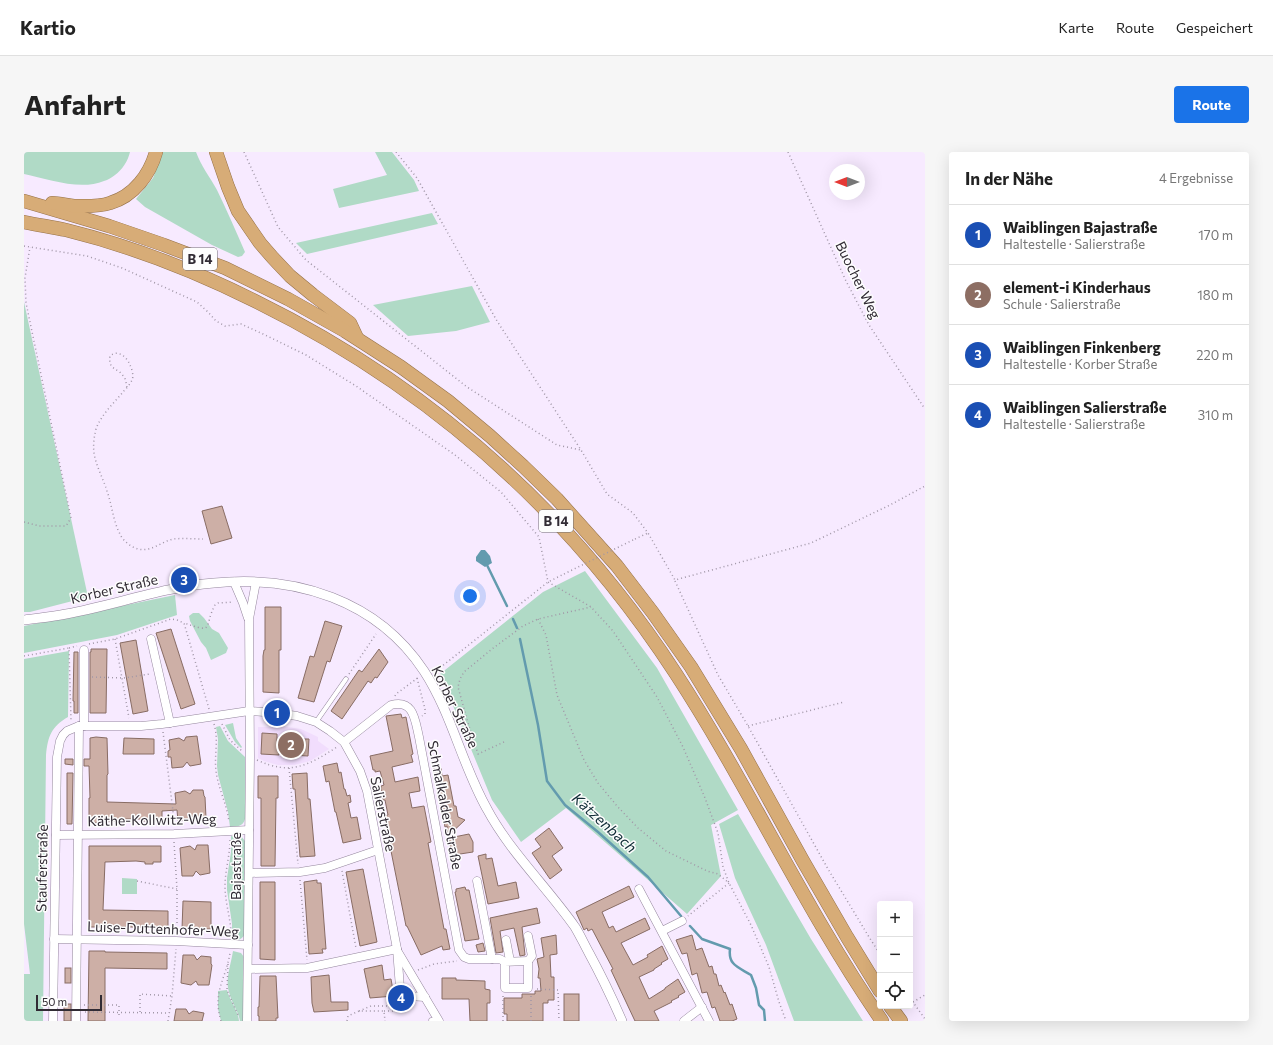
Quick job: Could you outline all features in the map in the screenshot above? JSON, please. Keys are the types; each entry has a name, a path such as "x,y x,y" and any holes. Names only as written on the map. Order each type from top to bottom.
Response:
{"highway":[{"path":"28,202 56,203 71,206 96,206 111,203 136,187 146,176 153,163 156,152"},
{"path":"216,152 238,210 256,238 290,276 350,323 357,338"},
{"name":"B 14","path":"28,202 109,226 225,268 288,299 357,338 401,367 448,401 523,466 557,499 617,566 658,619 717,709 815,882 877,986"},
{"name":"B 14","path":"24,222 104,241 159,259 220,284 281,314 349,352 392,380 439,415 483,451 512,478 554,519 606,577 675,672 728,759 840,957 882,1021"},
{"path":"892,1009 901,1021"}],"street":[{"path":"234,582 249,619"},
{"name":"Korber Straße","path":"24,620 66,614 189,586 213,583 256,582 281,583 322,594 354,607 376,621 393,634 425,672 452,726 479,794 490,815 509,844 576,928 622,1021"},
{"path":"78,726 140,726 166,724 249,711 249,619 256,582"},
{"path":"151,639 166,724"},
{"path":"76,939 78,726 84,677 82,647"},
{"name":"Schmalkalder Straße","path":"344,742 391,705 398,703 405,705 413,713 459,950 464,957"},
{"name":"Salierstraße","path":"249,711 297,716 316,722 344,742 360,770 367,791 397,950 399,982 402,991 408,996 425,997"},
{"name":"Bajastraße","path":"247,1021 250,757 249,711"},
{"name":"Stauferstraße","path":"53,1021 58,748 63,735 67,731 78,726"},
{"name":"Käthe-Kollwitz-Weg","path":"56,835 174,834 249,830"},
{"path":"249,873 299,872 325,868 378,850"},
{"name":"Schmalkalder Straße","path":"477,881 492,959"},
{"path":"639,889 709,1021"},
{"path":"662,932 682,921"},
{"path":"506,940 507,961 505,988 528,988 528,961 532,956 528,936"},
{"name":"Luise-Duttenhofer-Weg","path":"54,939 176,941 248,945"},
{"name":"Luise-Duttenhofer-Weg","path":"76,939 76,1021"},
{"path":"248,969 307,968 397,950"},
{"name":"Salierstraße","path":"397,950 425,997 436,1020"},
{"path":"464,957 473,959 528,961"},
{"path":"684,1021 702,1007"}],"lane":[{"path":"316,722 346,679"}],"path":[{"path":"244,152 278,227 306,260 467,387 557,445 581,450"},
{"path":"396,152 417,178 497,321 581,450 607,494 633,513 648,533 675,580 718,676 748,726 828,869 877,949"},
{"name":"Buocher Weg","path":"788,152 846,281 869,325 925,409"},
{"path":"24,246 87,256 122,268 197,302 216,320 225,326 241,324 306,355 356,386 455,455 501,492 539,537 548,582 591,607 613,631 657,698 683,747 705,798 718,833 723,866 729,883 751,925 769,967 786,1021"},
{"path":"24,522 39,526 66,526 71,518 26,303 25,278 30,247"},
{"path":"128,386 121,373 112,367 109,361 110,356 114,352 124,357 130,364 132,380 128,386 101,419 94,437 94,455 107,491 120,535 128,544 140,550 151,548 180,538 203,539"},
{"path":"675,580 812,543 890,505 925,486"},
{"path":"425,672 441,667 548,582 648,533"},
{"path":"24,656 82,647 115,639 171,619 204,629 208,627 215,605 218,603 236,602"},
{"path":"504,742 478,754 458,687 464,672 523,626 538,619 591,607"},
{"path":"538,619 546,635 557,695 584,760 598,783 638,828 666,851 707,871 718,874 729,883"},
{"path":"184,623 196,660"},
{"path":"346,679 376,634"},
{"path":"115,639 129,718"},
{"path":"69,648 71,719 78,726"},
{"path":"84,677 124,678 152,674"},
{"path":"396,694 417,678 425,714 415,719"},
{"path":"748,726 844,702"},
{"path":"222,722 230,740 239,749 250,757 270,766 289,768 305,765 335,748"},
{"path":"166,724 177,889 176,966 168,1021"},
{"path":"289,768 307,968"},
{"path":"294,822 298,821"},
{"path":"341,863 356,947"},
{"path":"137,881 177,889"},
{"path":"682,921 729,883"},
{"path":"411,974 434,964 456,962 464,957"},
{"path":"229,960 227,990 231,1002 237,1011 239,1020"},
{"path":"503,1021 503,996 505,988"},
{"path":"531,1021 531,989 558,990 558,1021"},
{"path":"140,1012 140,994 172,996"},
{"path":"925,995 913,1002 925,1019"},
{"path":"76,1009 119,1005 119,1018"},
{"path":"348,1021 348,1016 371,1006 407,1006"},
{"path":"76,1009 169,1013"},
{"path":"359,1011 401,1011"},
{"path":"384,1012 384,1021"}],"shaded area":[{"path":"274,725 301,729 318,737 318,741 329,749 310,761 294,765 278,765 264,761 258,758 258,727 272,727"}],"green space":[{"path":"24,152 130,152 128,159 120,171 115,175 105,181 85,185 64,183 24,174"},
{"path":"163,152 196,152 217,190 235,229 245,252 242,256 238,257 212,245 145,207 136,199 153,178"},
{"path":"375,152 392,152 414,180 419,191 339,208 333,189 387,175"},
{"path":"432,213 438,224 307,254 296,243"},
{"path":"472,286 490,322 456,331 408,336 373,305"},
{"path":"24,302 88,597 30,612 24,612"},
{"path":"585,571 657,668 738,810 711,825 721,876 687,914 566,808 521,842 492,800 440,674 543,592"},
{"path":"175,595 177,615 117,635 24,653 24,626"},
{"path":"193,613 199,613 212,629 219,633 228,648 226,653 211,660 206,648 201,642 190,621 189,616"},
{"path":"69,651 68,717 58,724 51,733 46,755 43,1021 24,1021 24,974 30,974 24,924 24,659"},
{"path":"233,723 236,738 242,747 241,748 235,742 225,725"},
{"path":"220,726 228,741 245,757 245,819 241,825 230,827 217,766 218,739 216,727"},
{"path":"738,814 811,939 863,1021 794,1021 766,945 735,878 719,824"},
{"path":"231,836 241,836 245,841 244,936 235,941 232,941 232,924 227,890"},
{"path":"122,878 137,879 137,894 122,894"},
{"path":"233,951 241,953 244,957 244,1021 240,1021 228,987 228,977"},
{"path":"227,990 239,1021 221,1021 218,1009 218,991"}],"water":[{"path":"481,550 485,550 490,556 492,563 485,567 476,561 476,557"}],"building":[{"path":"222,506 232,538 211,544 202,511"},
{"path":"265,607 281,607 279,693 263,692"},
{"path":"325,621 342,626 330,662 327,661 314,702 298,698 310,656 314,657"},
{"path":"171,629 195,704 181,709 156,633"},
{"path":"136,640 148,711 133,714 120,643"},
{"path":"91,649 107,649 106,713 90,713"},
{"path":"379,649 388,662 377,678 375,677 371,683 368,681 342,719 331,711 359,670 362,672"},
{"path":"74,652 78,652 78,713 74,713 73,701"},
{"path":"401,714 402,718 406,717 413,754 411,755 413,762 392,767 395,782 418,777 420,791 409,793 412,808 424,806 431,842 428,843 444,929 446,929 450,949 443,950 442,946 421,955 406,926 384,816 388,815 385,800 383,800 381,786 384,785 380,771 375,772 375,770 373,770 370,756 393,751 386,716"},
{"path":"262,733 277,734 279,755 261,754"},
{"path":"197,736 201,764 190,766 187,762 183,767 172,768 171,757 168,757 168,751 170,750 169,740 179,738 184,741 186,737"},
{"path":"90,738 107,738 107,802 176,804 175,793 185,791 190,794 193,790 203,790 205,797 206,818 195,820 192,816 188,820 178,821 177,810 162,811 162,821 120,819 120,821 89,823 89,766 84,766 84,759 90,759"},
{"path":"124,738 154,739 154,754 123,754"},
{"path":"298,739 309,739 308,756 291,755 290,746 297,747"},
{"path":"65,759 73,759 73,765 65,764"},
{"path":"337,763 339,773 341,772 344,789 347,796 350,795 351,802 348,803 351,818 357,817 361,839 343,843 329,781 326,782 323,766"},
{"path":"441,768 442,776 448,775 454,806 456,806 458,817 465,820 448,836 447,826 445,827 433,769"},
{"path":"67,773 73,773 72,824 67,824"},
{"path":"307,773 308,799 310,799 315,856 300,857 295,789 293,789 292,774"},
{"path":"258,776 278,776 278,798 276,798 275,866 261,866 261,798 258,798"},
{"path":"549,828 563,848 552,856 562,870 550,879 532,853 541,847 535,839"},
{"path":"469,834 473,842 473,852 460,854 461,859 453,861 449,838"},
{"path":"197,845 208,845 210,873 200,875 196,871 193,876 182,876 180,848 190,846 195,850"},
{"path":"89,846 161,846 161,862 145,864 145,862 136,861 105,862 103,910 168,911 168,927 89,927"},
{"path":"486,854 486,859 492,858 498,886 516,882 519,898 488,904 478,856"},
{"path":"363,869 377,942 360,946 346,872"},
{"path":"317,880 317,883 321,883 326,949 322,949 323,953 309,954 304,882"},
{"path":"260,882 275,882 275,960 260,959"},
{"path":"629,886 634,897 602,912 609,928 613,926 616,932 645,918 650,929 621,943 633,965 648,957 647,955 662,946 668,959 654,970 639,977 649,999 678,979 685,992 671,1001 672,1002 654,1011 659,1021 635,1021 611,970 613,969 592,929 588,931 587,928 584,930 576,912"},
{"path":"465,887 466,890 469,890 479,939 465,941 455,892 456,889"},
{"path":"183,901 211,902 211,929 182,929"},
{"path":"537,908 540,923 522,927 525,955 520,956 514,928 500,931 503,952 496,953 490,918"},
{"path":"556,935 557,954 550,955 551,977 554,977 554,1000 548,1000 548,1003 543,1003 543,1021 507,1021 507,1014 504,1014 504,998 522,998 522,994 535,994 535,991 541,991 540,978 538,978 539,969 537,959 544,957 541,938"},
{"path":"692,935 696,950 702,948 709,967 712,966 714,974 716,974 719,986 721,985 730,1005 732,1004 737,1019 732,1021 720,1021 715,1007 712,1008 707,992 702,993 697,973 692,975 687,953 682,954 676,940"},
{"path":"483,943 485,951 478,952 476,945"},
{"path":"89,951 167,953 167,969 105,968 105,1021 88,1021"},
{"path":"183,955 194,955 197,960 201,956 211,957 212,965 209,985 198,985 196,981 191,985 181,983"},
{"path":"382,965 384,980 391,979 394,996 370,998 364,969"},
{"path":"65,968 71,968 71,983 65,983"},
{"path":"329,975 331,1002 348,1002 348,1010 314,1012 312,1003 311,977"},
{"path":"260,976 276,976 278,1018 276,1018 276,1021 259,1021 258,1007"},
{"path":"442,978 485,981 485,989 490,990 490,1003 487,1003 487,1021 470,1021 469,999 442,999"},
{"path":"564,994 579,994 579,1021 564,1021"},
{"path":"64,1004 71,1004 71,1021 64,1021"},
{"path":"176,1009 186,1009 189,1014 193,1011 204,1013 202,1021 174,1021"}],"waterway":[{"name":"Kätzenbach","path":"486,563 507,606"},
{"name":"Kätzenbach","path":"513,619 517,628"},
{"name":"Kätzenbach","path":"520,639 538,725 547,781 565,805 598,832 648,877 681,916"},
{"name":"Kätzenbach","path":"690,926 702,939 730,949 732,962 751,975 756,988 759,1005 764,1010 765,1021"}],"place":[{"name":"Waiblingen Finkenberg","path":"184,580"},
{"name":"Waiblingen Bajastraße","path":"277,713"},
{"name":"element-i Kinderhaus","path":"291,745"},
{"name":"Waiblingen Salierstraße","path":"401,998"}]}
